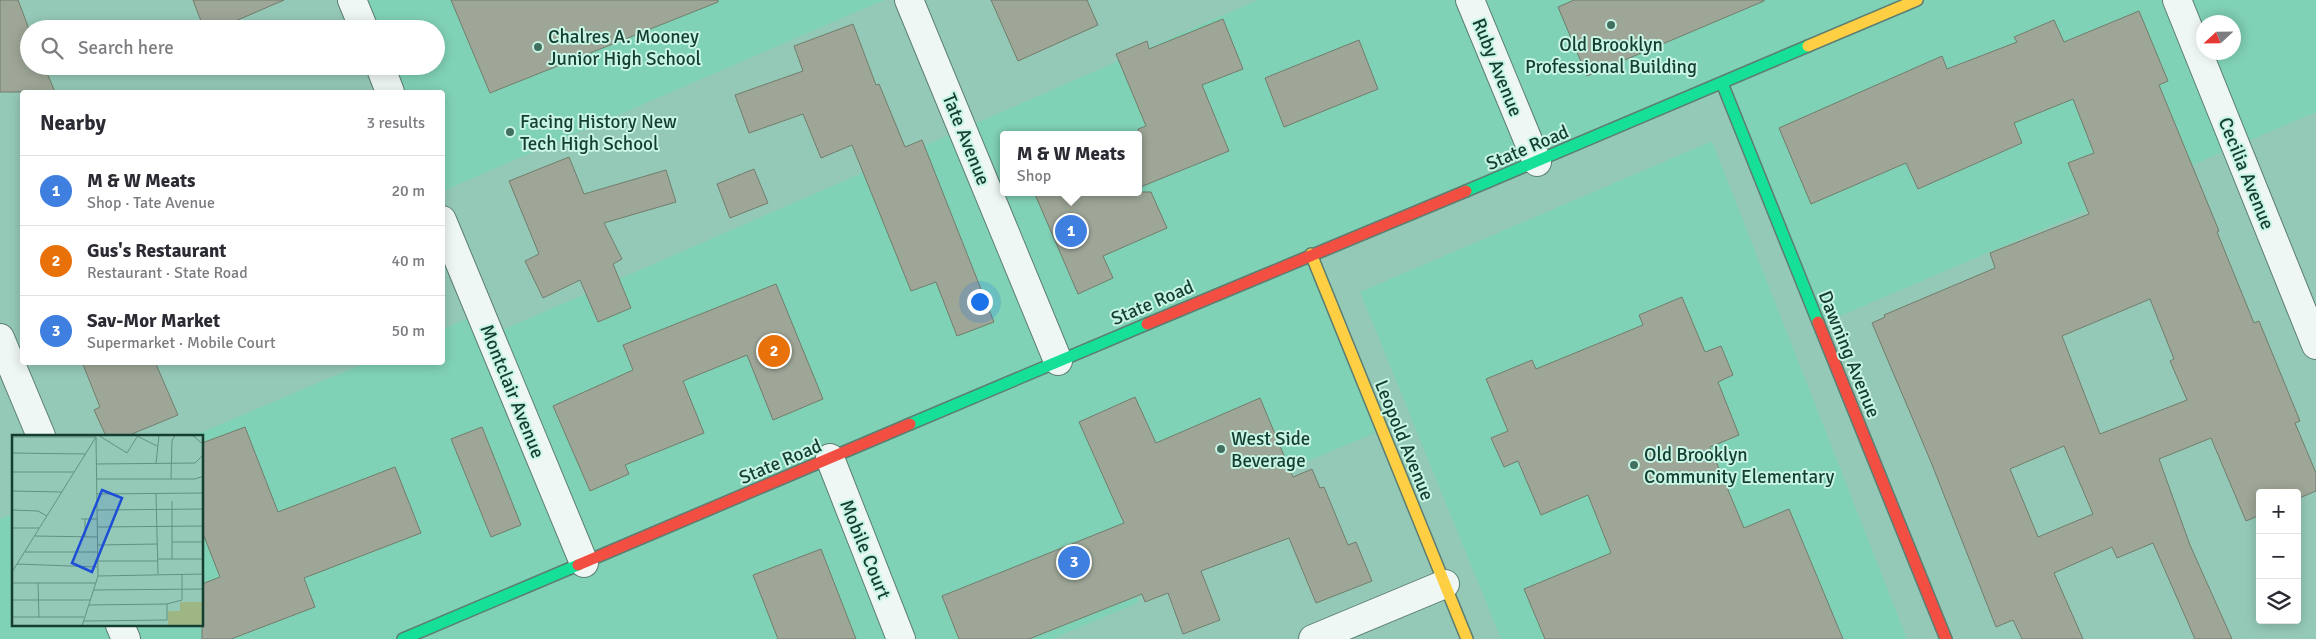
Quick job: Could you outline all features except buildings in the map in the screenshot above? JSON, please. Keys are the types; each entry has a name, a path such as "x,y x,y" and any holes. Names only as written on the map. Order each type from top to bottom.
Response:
{"main road":[{"name":"State Road","path":"402,639 1311,254 1537,162 1917,0"},
{"name":"Dawning Avenue","path":"1722,83 1946,639"},
{"name":"Leopold Avenue","path":"1311,254 1467,639"}],"street":[{"path":"352,0 360,20"},
{"name":"Tate Avenue","path":"909,0 1058,361"},
{"name":"Ruby Avenue","path":"1470,0 1537,162"},
{"name":"Cecilia Avenue","path":"2177,0 2316,346"},
{"path":"383,75 389,90"},
{"name":"Montclair Avenue","path":"445,227 584,563"},
{"path":"0,338 41,435"},
{"name":"Mobile Court","path":"830,458 901,639"},
{"path":"1312,639 1445,584"},
{"path":"120,626 126,639"}],"shaded area":[{"name":"Facing History New Tech High School","path":"352,0 884,0 445,190 445,90 389,90 383,75 445,75 445,20 360,20"},
{"path":"1258,0 2316,0 2316,112 1819,325 1721,83 1312,254 1382,430 1117,541 1139,602 1052,639 0,639 0,519 12,514 12,626 204,626 204,435 195,435 360,365 445,365 445,328 481,313 491,335"},
{"name":"Old Brooklyn Community Elementary","path":"1712,141 1907,639 1501,639 1360,292"}],"traffic: fast":[{"path":"1466,191 1808,46"},
{"path":"1722,83 1818,322"},
{"path":"910,424 1147,324"},
{"path":"403,639 578,565"}],"traffic: slow":[{"path":"1808,46 1917,0"},
{"path":"1311,254 1467,639"}],"traffic: jam":[{"path":"1147,324 1466,191"},
{"path":"1818,322 1946,639"},
{"path":"578,565 910,424"}],"place":[{"name":"Old Brooklyn Professional Building","path":"1611,25"},
{"name":"Chalres A. Mooney Junior High School","path":"538,47"},
{"name":"Facing History New Tech High School","path":"510,132"},
{"name":"M & W Meats","path":"1071,231"},
{"name":"Gus's Restaurant","path":"774,351"},
{"name":"West Side Beverage","path":"1221,449"},
{"name":"Old Brooklyn Community Elementary","path":"1634,465"},
{"name":"Sav-Mor Market","path":"1074,562"}]}
